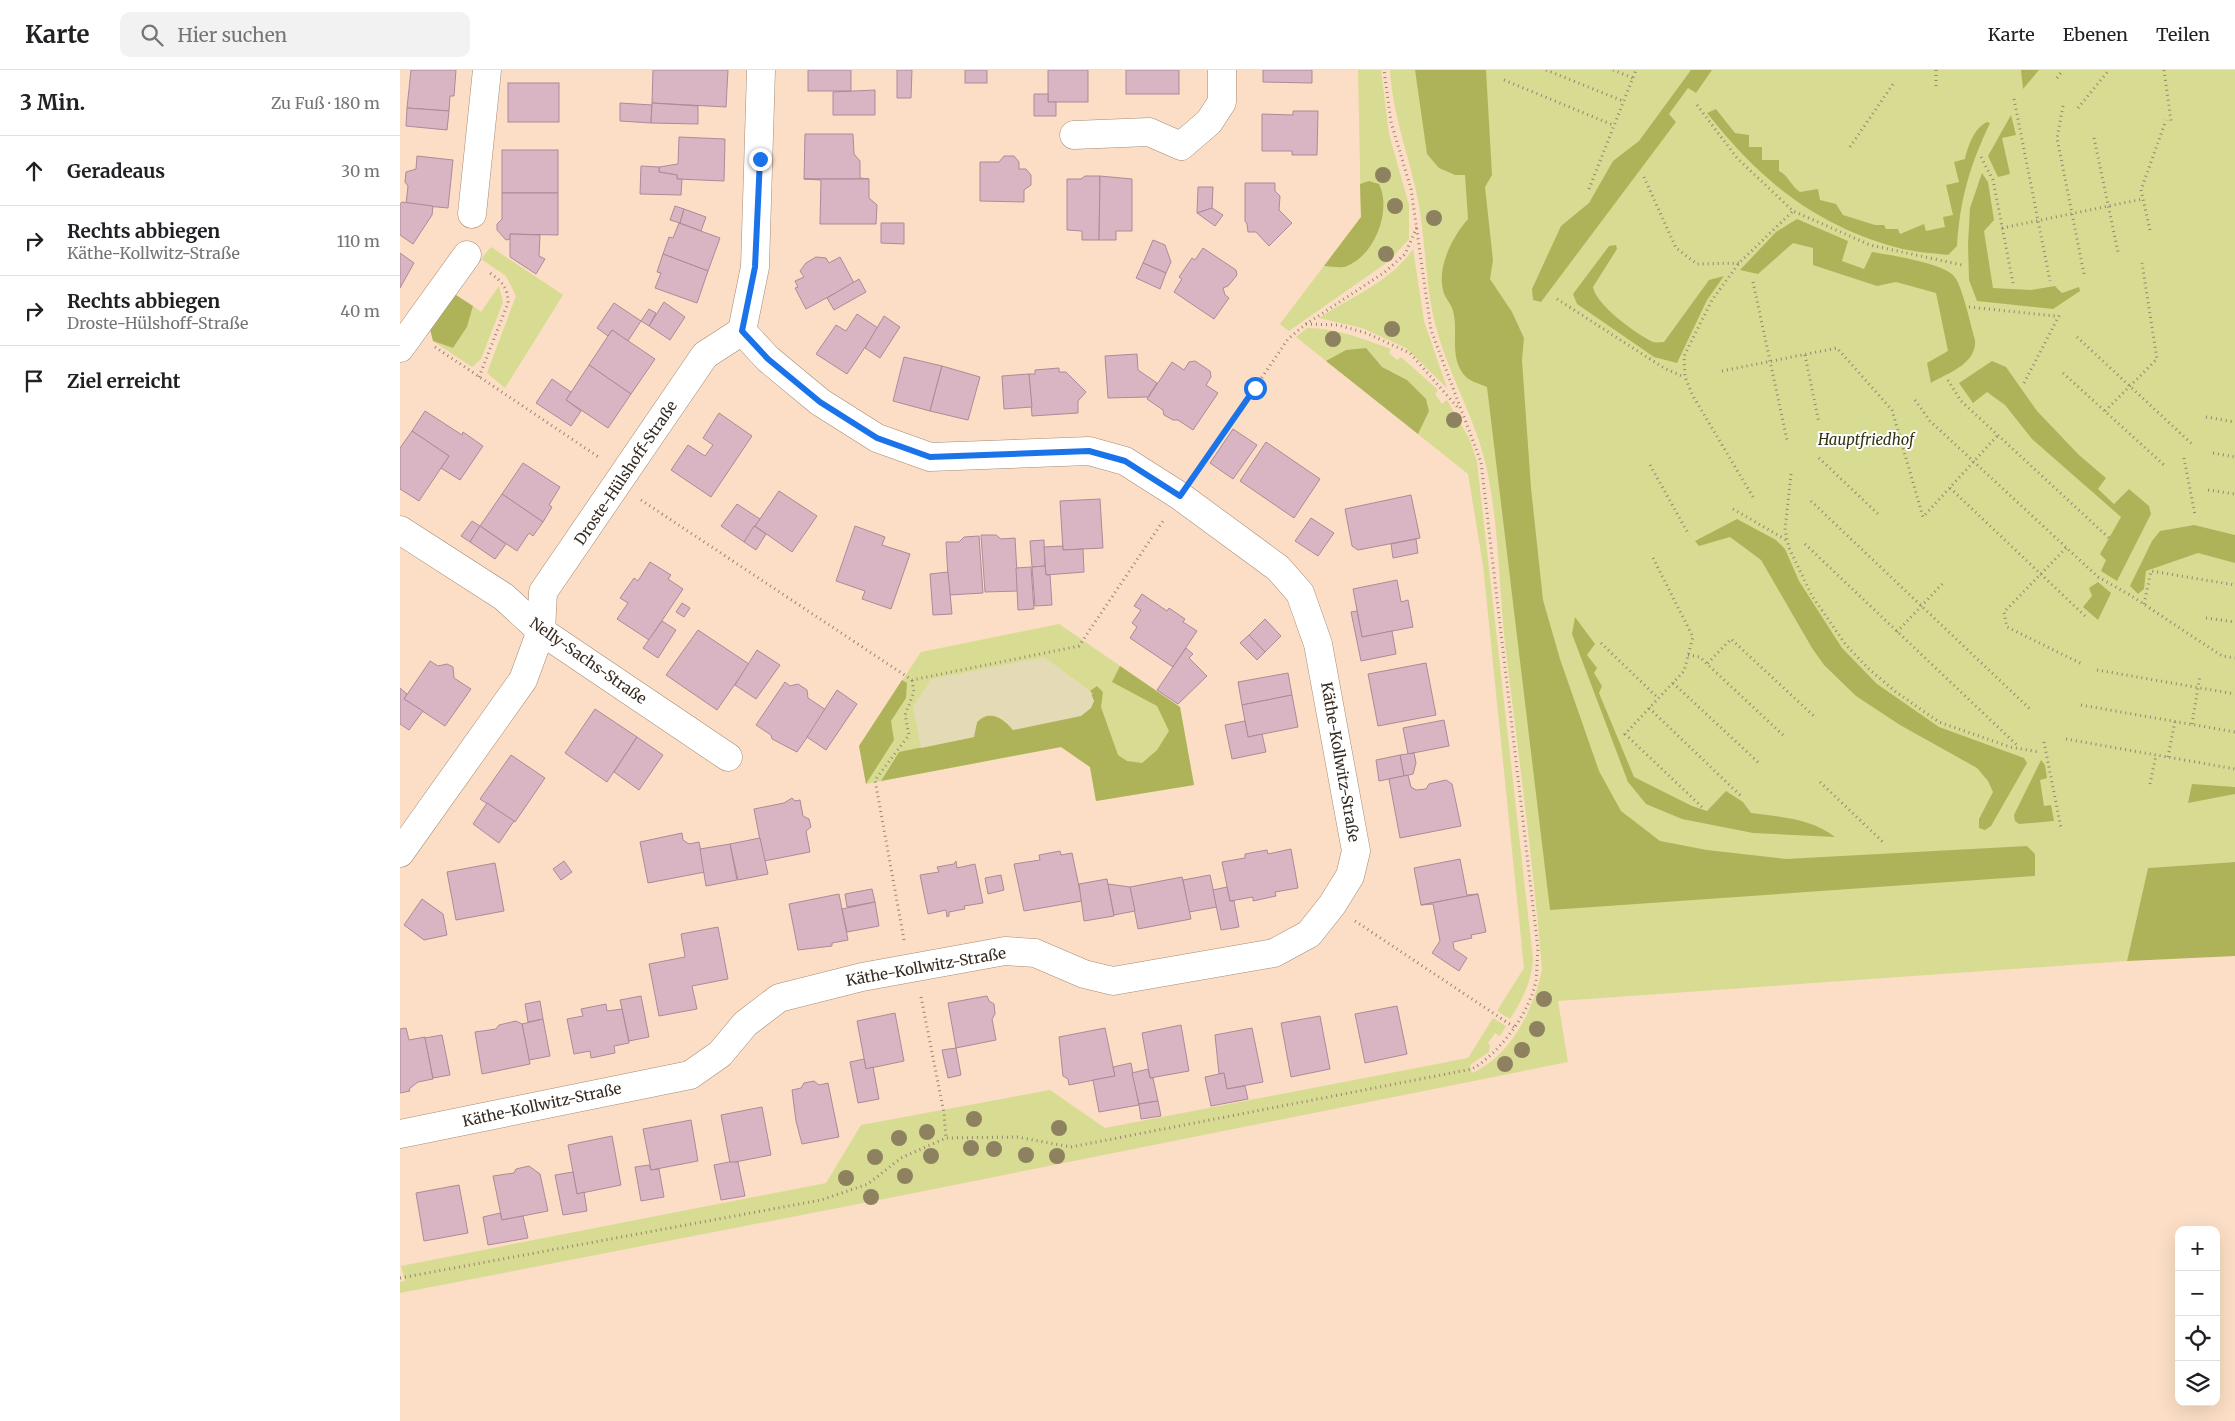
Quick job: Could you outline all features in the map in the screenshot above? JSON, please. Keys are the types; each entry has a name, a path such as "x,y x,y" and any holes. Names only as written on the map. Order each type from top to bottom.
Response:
{"street":[{"path":"472,214 487,70"},
{"path":"742,331 755,267 762,70"},
{"path":"1074,135 1149,132 1181,146 1209,122 1222,102 1222,70"},
{"path":"406,340 467,255"},
{"name":"Droste-Hülshoff-Straße","path":"400,853 523,680 541,631 543,592 621,481 705,355 742,331"},
{"name":"Käthe-Kollwitz-Straße","path":"400,1134 690,1075 720,1054 746,1024 779,998 862,977 1005,951 1035,953 1084,974 1113,981 1274,953 1309,934 1350,876 1356,850 1318,644 1300,593 1278,568 1180,496 1125,461 1089,451 930,457 877,438 820,402 768,359 742,331"},
{"name":"Nelly-Sachs-Straße","path":"400,530 504,597 541,631 728,757"}],"path":[{"path":"400,1278 821,1200 868,1184 901,1158 946,1138 1017,1138 1071,1147 1472,1069 1485,1062 1497,1050 1514,1026 1536,982 1538,949 1481,462 1471,431 1461,412 1431,330 1411,189 1391,122 1384,70"},
{"path":"1546,70 1623,101"},
{"path":"1613,70 1633,78"},
{"path":"1588,189 1636,70"},
{"path":"1936,70 1936,90"},
{"path":"2057,78 2064,70"},
{"path":"2078,108 2109,70"},
{"path":"2164,70 2171,121"},
{"path":"1504,80 1613,125"},
{"path":"1850,147 1893,84"},
{"path":"2014,99 2050,281"},
{"path":"1697,106 1737,158 1792,211 1870,245 1962,265"},
{"path":"2063,106 2057,138 2084,274"},
{"path":"2150,230 2141,190 2166,120"},
{"path":"2094,138 2118,252"},
{"path":"1981,157 1993,180 2013,283"},
{"path":"1644,177 1676,248 1696,264 1739,263"},
{"path":"2002,228 2143,199"},
{"path":"1753,497 1693,396 1684,377 1684,356 1712,300 1739,263 1792,211"},
{"path":"406,340 478,377 602,459 621,481 645,503 912,680 1079,646 1288,339 1306,324 1385,272 1405,254 1417,226"},
{"path":"467,255 503,283 508,291 508,302 478,377"},
{"path":"2105,411 2157,359 2142,263"},
{"path":"1753,282 1787,440"},
{"path":"1557,299 1664,368 1684,377"},
{"path":"1969,308 2055,316"},
{"path":"2024,383 2061,312"},
{"path":"1306,324 1338,325 1366,333 1410,353 1461,412"},
{"path":"2077,337 2192,444"},
{"path":"1722,372 1837,348 1892,410 1923,517 1998,435"},
{"path":"1805,355 1819,423"},
{"path":"2063,373 2164,466"},
{"path":"1948,380 1961,401 2110,538"},
{"path":"1915,400 1930,421 2098,577 2144,604 2222,656 2235,658"},
{"path":"2206,417 2235,422"},
{"path":"2213,453 2235,457"},
{"path":"1819,458 1878,514"},
{"path":"2184,458 2195,515"},
{"path":"1650,465 1690,535"},
{"path":"1791,474 1785,530 1788,542 1812,596 1846,645 1868,668 1896,692 1939,722 2010,747 2039,752"},
{"path":"1950,488 2085,616"},
{"path":"2208,490 2235,494"},
{"path":"1811,500 2032,711"},
{"path":"1733,509 1788,542"},
{"path":"1805,544 2019,748"},
{"path":"2066,548 2004,612 2007,627 2082,664"},
{"path":"1653,558 1693,637 1684,671 1625,734 1702,807"},
{"path":"2144,604 2151,572 2235,585"},
{"path":"1897,632 1944,582"},
{"path":"2206,618 2235,622"},
{"path":"1707,664 1731,638 1816,718"},
{"path":"1601,642 1658,698"},
{"path":"1688,654 1700,657 1783,735"},
{"path":"2097,670 2235,694"},
{"path":"2192,724 2200,675"},
{"path":"912,680 914,692 905,715 909,735 875,780 902,933 921,996 944,1113 946,1138"},
{"path":"1673,683 1760,764"},
{"path":"2081,705 2235,732"},
{"path":"1649,708 1741,796"},
{"path":"2168,757 2175,721"},
{"path":"2066,739 2235,769"},
{"path":"2044,742 2061,828"},
{"path":"2150,784 2156,755"},
{"path":"1820,782 1884,843"},
{"path":"1332,904 1514,1026"}],"green space":[{"path":"1358,70 1381,70 1389,134 1409,205 1409,239 1389,261 1289,331 1280,324 1361,217"},
{"name":"Hauptfriedhof","path":"1390,70 2235,70 2235,862 2148,868 2127,961 1558,1001 1568,1062 889,1198 400,1293 400,1282 405,1281 401,1266 826,1183 861,1125 1050,1090 1105,1128 1468,1058 1493,1018 1506,1026 1500,1036 1495,1033 1488,1043 1490,1045 1489,1052 1470,1065 1472,1073 1486,1065 1509,1043 1527,1015 1542,969 1530,847 1505,644 1494,513 1487,470 1477,434 1448,363 1432,311 1418,200 1394,104"},
{"path":"1415,70 1486,70 1492,175 1485,187 1493,260 1490,279 1512,312 1524,338 1522,360 1531,488 1543,600 1560,659 1599,771 1621,811 1660,841 1707,850 1786,859 2027,846 2035,854 2035,876 1550,910 1487,387 1468,379 1457,362 1455,319 1451,305 1444,293 1442,281 1444,261 1457,234 1468,219 1465,175 1455,175 1439,168 1427,154"},
{"path":"1691,70 1712,70 1696,93 1688,88 1669,114 1676,122 1541,302 1533,300 1532,289 1561,226 1589,203 1613,161 1639,141"},
{"path":"2021,70 2039,70 2023,89"},
{"path":"1716,109 1735,133 1749,135 1749,147 1762,147 1762,160 1779,160 1779,171 1800,192 1818,189 1820,200 1836,204 1843,215 1875,225 1884,225 1886,229 1898,229 1900,234 1924,224 1926,231 1945,227 1943,217 1953,215 1946,185 1959,182 1954,162 1965,159 1970,143 1978,128 1987,122 1990,123 1967,183 1958,229 1957,246 1948,255 1901,249 1838,226 1813,212 1790,196 1747,159 1707,113"},
{"path":"2011,115 2016,135 2002,138 2010,174 1998,177 1988,156"},
{"path":"1982,173 1988,182 1994,220 1984,231 1993,288 2031,290 2055,286 2062,293 2079,287 2080,291 2053,309 1977,301 1969,280 1968,244 1970,208"},
{"path":"1369,181 1379,184 1383,195 1382,218 1373,242 1366,252 1345,267 1324,266 1361,217 1360,184"},
{"path":"1797,219 1848,241 1842,261 1864,269 1872,252 1927,263 1953,275 1960,287 1975,340 1974,348 1966,362 1931,383 1927,363 1948,351 1936,293 1896,282 1877,286 1813,265 1813,248 1793,243 1758,274 1740,270 1776,232"},
{"path":"1616,245 1617,249 1593,287 1601,302 1609,310 1637,333 1653,342 1664,342 1709,280 1724,276 1707,300 1677,363 1654,357 1577,304 1573,294 1609,246"},
{"path":"491,247 563,295 505,388 487,373 516,296 506,276 481,259"},
{"path":"1413,249 1424,321 1447,388 1406,348 1362,328 1319,318 1382,280"},
{"path":"499,286 503,302 481,359 472,367 433,341 453,348 467,327 473,306 481,312"},
{"path":"456,295 473,306 467,327 453,348 433,341 429,325 448,296"},
{"path":"1307,328 1339,332 1391,349 1389,353 1397,360 1401,357 1438,390 1435,394 1442,404 1447,400 1470,440 1477,462 1533,959 1526,990 1510,1019 1497,1011 1524,968 1483,565 1468,474 1296,337"},
{"path":"1366,348 1382,367 1407,380 1426,399 1429,411 1418,434 1326,361 1346,350"},
{"path":"1992,361 2006,367 2037,411 2079,455 2106,478 2098,489 2114,504 2129,489 2149,506 2151,514 2117,581 2101,571 2106,560 2100,554 2121,517 2032,439 2005,405 1987,392 1973,403 1959,383"},
{"path":"1737,519 1776,540 1785,549 1799,581 1842,648 1877,684 1939,727 2024,758 2027,763 1991,826 1985,830 1979,828 1979,819 1993,792 1988,781 1977,768 1900,725 1856,696 1824,665 1812,648 1761,560 1730,537 1699,546 1695,541"},
{"path":"2194,525 2235,535 2235,563 2198,553 2146,571 2144,589 2138,594 2130,586 2152,541 2160,531"},
{"path":"2098,582 2111,593 2098,620 2083,607 2092,596 2089,588"},
{"path":"1575,617 1595,644 1587,655 1597,668 1594,673 1602,686 1599,693 1634,777 1692,806 1707,811 1726,791 1743,802 1751,813 1806,822 1835,837 1753,833 1682,819 1646,804 1628,782 1572,634"},
{"path":"1059,624 1180,707 1194,785 1096,801 1090,767 1061,747 866,784 859,746 921,652"},
{"path":"1120,666 1180,707 1194,785 1096,801 1090,767 1061,747 881,781 899,752 973,737 977,722 987,716 1001,719 1013,730 1093,694 1090,691 1097,686 1103,692 1101,707 1118,755 1127,761 1142,763 1157,750 1169,731 1157,706 1112,682"},
{"path":"902,680 907,683 906,698 891,721 894,740 866,784 859,746"},
{"path":"2041,760 2045,765 2047,778 2040,780 2044,806 2051,805 2054,821 2019,824 2015,821 2014,815"},
{"path":"2192,784 2235,787 2235,794 2188,803"},
{"path":"2235,862 2235,956 2127,961 2148,868"}],"sand":[{"path":"1044,657 1090,691 1094,701 1091,708 1081,716 1013,730 1001,719 987,716 977,722 974,737 921,748 913,707 931,679"}],"building":[{"path":"411,70 456,70 454,96 450,96 449,111 407,108"},
{"path":"653,70 728,70 726,107 652,103"},
{"path":"808,70 851,70 851,91 808,91"},
{"path":"897,70 912,70 911,98 897,98"},
{"path":"965,70 987,70 987,83 965,83"},
{"path":"1048,70 1088,70 1088,102 1048,102"},
{"path":"1126,70 1179,70 1179,94 1126,94"},
{"path":"1263,70 1312,70 1312,83 1263,82"},
{"path":"508,83 559,83 559,122 508,122"},
{"path":"875,90 875,115 833,115 833,92"},
{"path":"1034,94 1048,94 1048,102 1056,102 1056,116 1034,116"},
{"path":"620,103 652,105 651,123 620,121"},
{"path":"652,103 698,106 698,124 651,123"},
{"path":"407,108 449,111 447,130 406,126"},
{"path":"1293,111 1318,111 1317,155 1292,155 1292,151 1262,151 1262,114 1293,115"},
{"path":"805,134 853,134 854,154 860,161 860,178 869,179 804,179"},
{"path":"679,137 725,139 724,181 677,179 677,175 659,172 659,167 678,164"},
{"path":"502,150 558,150 558,193 502,193"},
{"path":"417,156 453,160 448,208 406,204 408,186 405,182 406,172 416,169"},
{"path":"1004,156 1014,156 1019,162 1019,169 1026,169 1031,175 1031,185 1024,190 1024,202 980,201 980,162 999,162"},
{"path":"641,166 659,167 659,172 677,175 677,179 682,179 681,195 640,194"},
{"path":"1085,176 1100,176 1099,240 1082,240 1082,231 1067,230 1067,179 1081,179"},
{"path":"1100,176 1132,179 1132,231 1116,231 1116,240 1099,240"},
{"path":"804,179 869,179 869,198 877,205 876,224 820,224 821,180"},
{"path":"1245,183 1275,183 1275,191 1280,196 1279,210 1292,223 1269,246 1256,232 1248,232 1245,221"},
{"path":"1198,187 1213,187 1212,208 1197,213"},
{"path":"502,193 558,193 558,235 510,234 510,239 506,240 497,230 497,224 502,219"},
{"path":"402,202 433,206 432,215 413,244 400,235 400,204"},
{"path":"675,206 684,209 680,223 670,220"},
{"path":"1212,208 1223,215 1215,226 1197,213"},
{"path":"684,209 706,217 701,231 680,223"},
{"path":"679,223 720,238 708,271 663,254 669,237 673,238"},
{"path":"881,223 904,223 904,244 881,243"},
{"path":"510,234 540,235 539,256 545,259 536,274 510,257"},
{"path":"1153,240 1165,245 1171,262 1166,273 1143,263"},
{"path":"1203,248 1236,270 1237,275 1228,286 1223,288 1225,295 1229,298 1214,319 1174,292 1182,279 1179,277 1192,258 1195,260"},
{"path":"400,253 414,263 400,288"},
{"path":"663,254 708,271 697,303 655,288 661,273 657,272"},
{"path":"816,257 826,258 829,263 840,257 854,283 806,309 795,288 798,287 795,281 804,277 800,271 806,263"},
{"path":"1143,263 1166,273 1160,289 1136,278"},
{"path":"859,279 866,292 834,310 827,298"},
{"path":"664,302 685,317 670,340 649,326"},
{"path":"614,303 641,321 628,341 612,330 608,336 597,328"},
{"path":"649,309 656,313 649,326 641,321"},
{"path":"857,314 878,328 847,374 816,354 836,325 846,331"},
{"path":"884,316 900,327 880,358 865,348"},
{"path":"612,330 655,359 631,394 589,365"},
{"path":"1137,354 1138,370 1157,383 1148,397 1108,398 1105,356"},
{"path":"904,357 942,366 930,411 893,401"},
{"path":"1195,361 1210,371 1211,377 1206,385 1218,393 1193,430 1178,420 1173,420 1164,415 1163,410 1147,399 1172,362 1184,370 1189,362"},
{"path":"589,365 631,394 608,428 566,400"},
{"path":"942,366 980,377 968,420 930,411"},
{"path":"1059,368 1059,372 1066,372 1086,392 1078,401 1078,413 1032,416 1029,374 1035,374 1035,370"},
{"path":"1029,374 1032,407 1004,409 1002,376"},
{"path":"552,379 571,392 566,400 581,411 571,426 536,403"},
{"path":"425,411 462,435 463,432 483,446 460,480 441,468 449,456 412,431"},
{"path":"719,413 752,436 711,497 671,470 688,445 705,456 713,445 703,438"},
{"path":"1233,429 1257,445 1233,479 1210,463"},
{"path":"412,431 449,456 419,501 400,489 400,448"},
{"path":"1266,442 1320,479 1294,518 1240,481"},
{"path":"523,463 560,487 549,505 552,507 543,522 502,494"},
{"path":"779,491 817,516 792,552 755,526"},
{"path":"502,494 543,522 533,536 529,533 517,551 480,526"},
{"path":"1411,495 1420,538 1358,550 1352,546 1345,509"},
{"path":"1100,499 1103,548 1063,550 1060,501"},
{"path":"737,504 760,519 744,542 721,526"},
{"path":"1311,518 1334,533 1318,556 1295,541"},
{"path":"472,521 480,526 470,542 461,536"},
{"path":"480,526 506,544 495,559 470,542"},
{"path":"754,526 766,534 756,550 744,542"},
{"path":"855,526 885,537 882,545 910,554 891,609 862,599 865,591 836,581"},
{"path":"981,535 996,535 1001,539 1015,538 1018,591 985,592"},
{"path":"979,536 983,593 949,595 946,542 959,542 964,537"},
{"path":"1416,539 1418,553 1393,558 1391,544"},
{"path":"1044,540 1045,566 1032,567 1030,541"},
{"path":"1063,546 1063,550 1083,549 1084,572 1046,575 1044,547"},
{"path":"650,562 671,575 668,579 683,589 649,640 617,619 628,603 620,598 634,578 638,581"},
{"path":"1045,566 1046,575 1050,575 1052,605 1035,606 1032,567"},
{"path":"1031,567 1034,609 1018,610 1016,568"},
{"path":"948,572 952,614 933,615 930,574"},
{"path":"1397,580 1401,602 1408,600 1413,627 1362,637 1353,589"},
{"path":"1142,594 1167,611 1169,608 1185,619 1183,622 1197,631 1173,667 1130,638 1137,627 1132,623 1141,610 1134,606"},
{"path":"682,603 690,608 684,617 676,612"},
{"path":"1357,611 1362,637 1392,631 1396,654 1361,661 1351,612"},
{"path":"1265,619 1281,636 1265,652 1249,635"},
{"path":"662,621 676,630 658,658 643,648"},
{"path":"698,630 749,664 717,710 666,675"},
{"path":"1249,635 1265,652 1257,660 1240,643"},
{"path":"1186,648 1193,654 1189,658 1207,676 1178,704 1157,690"},
{"path":"757,650 780,665 756,699 735,685"},
{"path":"430,661 438,666 447,664 453,667 454,678 471,689 445,726 404,699"},
{"path":"1426,663 1436,715 1378,726 1368,674"},
{"path":"1288,673 1292,695 1242,705 1238,682"},
{"path":"785,682 790,686 798,684 807,690 808,698 826,710 797,752 772,739 771,735 756,725"},
{"path":"400,688 407,694 404,699 423,711 409,730 400,724"},
{"path":"837,690 857,704 826,750 807,737"},
{"path":"1292,695 1298,727 1248,737 1242,705"},
{"path":"595,709 637,737 607,782 565,753"},
{"path":"1444,720 1449,746 1408,754 1403,728"},
{"path":"1245,721 1248,737 1262,734 1266,752 1232,759 1225,725"},
{"path":"637,737 663,755 639,790 614,772"},
{"path":"1414,753 1416,763 1413,774 1404,776 1400,755"},
{"path":"511,755 545,778 515,822 480,799"},
{"path":"1400,755 1404,776 1379,781 1376,760"},
{"path":"1408,775 1411,787 1416,790 1426,789 1429,784 1446,780 1452,784 1461,826 1400,838 1389,779"},
{"path":"792,798 795,801 800,800 803,816 809,819 811,827 806,831 810,852 764,861 754,809 784,803"},
{"path":"487,803 514,821 499,843 473,824"},
{"path":"682,833 683,840 689,844 699,842 705,872 648,883 640,842"},
{"path":"760,838 768,874 738,880 730,844"},
{"path":"730,844 737,880 706,886 700,849"},
{"path":"1291,849 1298,888 1275,892 1276,896 1253,901 1253,897 1230,901 1222,862 1245,858 1245,854 1267,850 1268,854"},
{"path":"1060,851 1061,855 1072,853 1082,901 1024,911 1014,864 1040,860 1039,855"},
{"path":"1460,859 1467,895 1478,894 1421,905 1414,868"},
{"path":"564,861 572,872 561,880 553,869"},
{"path":"956,861 957,868 975,864 983,903 964,906 965,909 949,912 947,917 946,910 928,914 920,875 939,872 937,867 954,864"},
{"path":"495,863 504,911 456,920 447,872"},
{"path":"1001,875 1004,890 988,894 985,878"},
{"path":"1210,875 1217,907 1189,912 1183,880"},
{"path":"1182,877 1191,919 1138,929 1130,887"},
{"path":"1107,879 1114,916 1084,921 1079,884"},
{"path":"1108,884 1130,887 1135,911 1114,915"},
{"path":"1227,887 1230,901 1234,901 1239,927 1221,930 1213,890"},
{"path":"872,889 875,902 847,907 845,894"},
{"path":"839,894 848,940 832,943 832,946 798,950 789,904"},
{"path":"1478,894 1486,932 1471,935 1472,938 1453,942 1454,949 1467,958 1459,971 1432,953 1440,941 1433,904 1421,905"},
{"path":"422,899 443,914 447,935 424,940 404,925"},
{"path":"875,902 879,926 847,932 842,909"},
{"path":"718,927 728,979 692,986 697,1009 659,1016 649,964 685,957 681,934"},
{"path":"641,996 649,1037 629,1041 620,1000"},
{"path":"987,996 989,1001 994,1004 995,1014 992,1019 996,1040 956,1048 948,1003"},
{"path":"540,1001 543,1019 528,1022 525,1004"},
{"path":"606,1004 607,1011 622,1009 629,1043 614,1046 615,1053 591,1058 590,1051 574,1054 567,1019 583,1016 581,1009"},
{"path":"1397,1006 1407,1054 1365,1063 1355,1014"},
{"path":"895,1013 904,1061 866,1069 857,1021"},
{"path":"1320,1016 1330,1069 1291,1077 1281,1023"},
{"path":"543,1019 550,1056 529,1060 522,1024"},
{"path":"516,1021 522,1024 530,1064 482,1074 475,1032 496,1029 499,1025"},
{"path":"1181,1025 1189,1071 1150,1078 1142,1033"},
{"path":"406,1028 409,1040 425,1037 433,1079 418,1082 409,1089 410,1091 400,1093 400,1029"},
{"path":"1105,1028 1115,1076 1069,1085 1068,1079 1063,1076 1059,1037"},
{"path":"1252,1028 1263,1082 1227,1089 1224,1073 1219,1074 1215,1035"},
{"path":"442,1035 450,1075 433,1078 425,1038"},
{"path":"956,1048 961,1075 948,1078 942,1050"},
{"path":"864,1059 866,1069 873,1067 879,1099 858,1103 850,1062"},
{"path":"1131,1063 1139,1105 1099,1112 1093,1080 1115,1076 1113,1067"},
{"path":"1148,1069 1150,1078 1153,1078 1158,1101 1139,1104 1132,1073"},
{"path":"1224,1073 1227,1089 1245,1086 1248,1099 1211,1106 1205,1077"},
{"path":"814,1081 819,1085 828,1083 839,1137 802,1144 796,1121 792,1090 801,1088 804,1083"},
{"path":"1158,1101 1161,1116 1141,1119 1139,1104"},
{"path":"762,1107 771,1155 730,1163 721,1115"},
{"path":"691,1120 698,1161 651,1170 643,1129"},
{"path":"612,1136 621,1185 577,1194 568,1145"},
{"path":"738,1162 745,1196 721,1200 714,1165"},
{"path":"649,1165 651,1170 659,1169 664,1197 641,1201 635,1167"},
{"path":"529,1166 540,1174 548,1211 502,1220 493,1176 514,1173 516,1169"},
{"path":"573,1172 577,1194 584,1192 587,1211 563,1215 555,1175"},
{"path":"459,1185 468,1233 424,1241 416,1193"},
{"path":"500,1213 502,1220 523,1216 528,1238 488,1245 483,1217"}],"route":[{"path":"760,159 755,267 742,331 768,359 820,402 877,438 930,457 1089,451 1125,461 1180,496 1255,388"}]}
